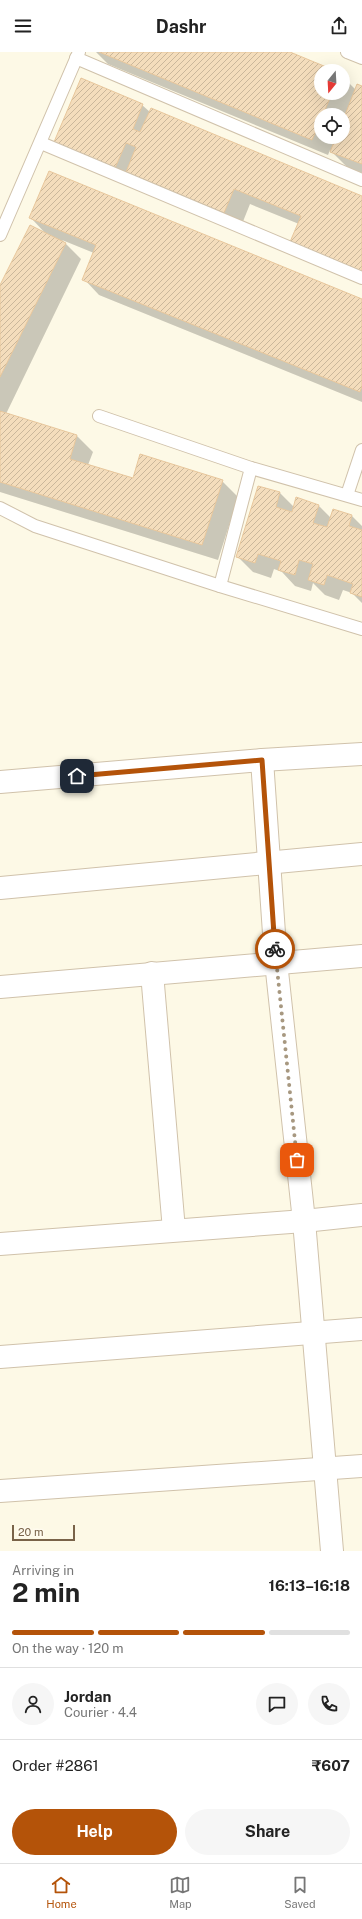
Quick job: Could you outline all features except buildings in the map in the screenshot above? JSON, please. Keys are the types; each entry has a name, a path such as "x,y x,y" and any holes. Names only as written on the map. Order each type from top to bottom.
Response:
{"street":[{"path":"0,782 262,760 362,754"},
{"path":"262,760 276,962 304,1222 332,1551"},
{"path":"0,888 362,854"},
{"path":"0,987 276,962 362,956"},
{"path":"152,974 174,1230"},
{"path":"0,1244 174,1230 304,1222 362,1214"},
{"path":"0,1357 362,1329"},
{"path":"0,1490 362,1466"}],"lane":[{"path":"347,52 362,58"},
{"path":"0,235 78,55 362,180"},
{"path":"41,143 362,278"},
{"path":"99,416 251,468 362,500"},
{"path":"347,495 362,450"},
{"path":"220,586 251,468"},
{"path":"0,508 35,526 220,586 362,629"}],"way so far":[{"path":"275,949 297,1160"}],"route":[{"path":"77,776 262,760 275,949"}]}
